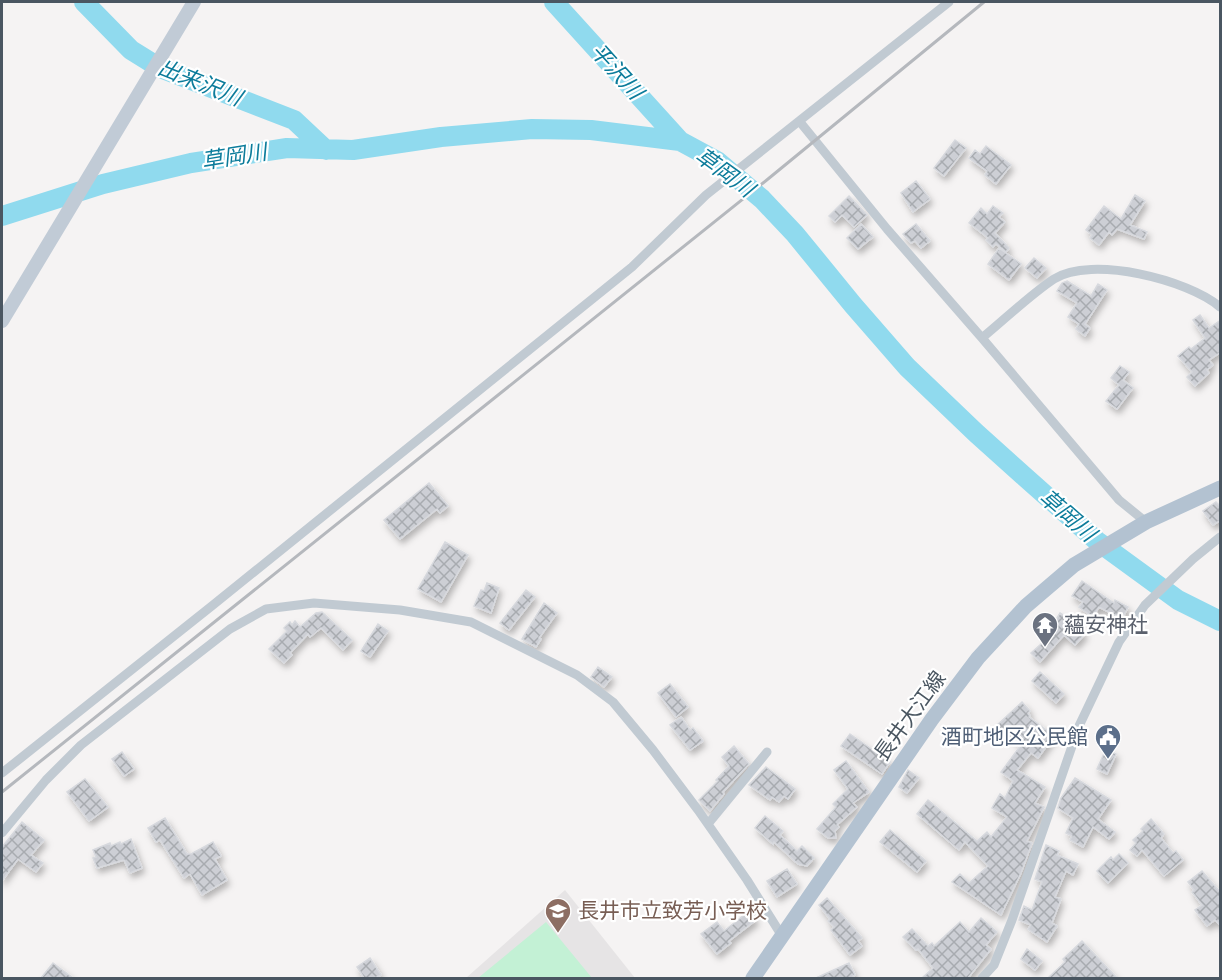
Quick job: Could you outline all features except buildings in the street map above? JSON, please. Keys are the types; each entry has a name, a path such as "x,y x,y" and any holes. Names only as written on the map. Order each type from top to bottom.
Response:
{"main road":[{"name":"長井大江線","path":"753,978 932,719 978,658 1026,606 1074,565 1146,522 1221,488"}],"street":[{"path":"2,321 194,2"},
{"path":"2,773 623,274 706,195 949,2"},
{"path":"800,122 887,229 1119,500 1146,522"},
{"path":"982,338 1055,278 1083,269 1105,268 1184,286 1221,307"},
{"path":"982,978 994,965 1012,920 1079,726 1119,642 1145,605 1193,559 1221,537"},
{"path":"2,833 46,780 81,745 230,629 266,609 314,603 400,610 471,622 577,675 613,702 653,750 708,824 782,936"},
{"path":"708,824 767,752"}],"shaded area":[{"name":"長井市立致芳小学校","path":"565,890 635,978 466,978"}],"green space":[{"path":"546,922 592,978 478,978"}],"waterway":[{"name":"出来沢川","path":"84,2 131,50 160,68 294,120 326,150"},
{"name":"平沢川","path":"554,2 680,141"},
{"name":"草岡川","path":"2,216 103,184 191,163 287,148 353,150 441,137 532,129 591,130 680,141 717,161 762,199 795,234 907,367 976,433 1097,541 1178,600 1220,621"}],"railway":[{"path":"2,792 768,179 984,2"}],"place":[{"name":"蘊安神社","path":"1045,648"},
{"name":"酒町地区公民館","path":"1108,760"},
{"name":"長井市立致芳小学校","path":"558,934"}]}
